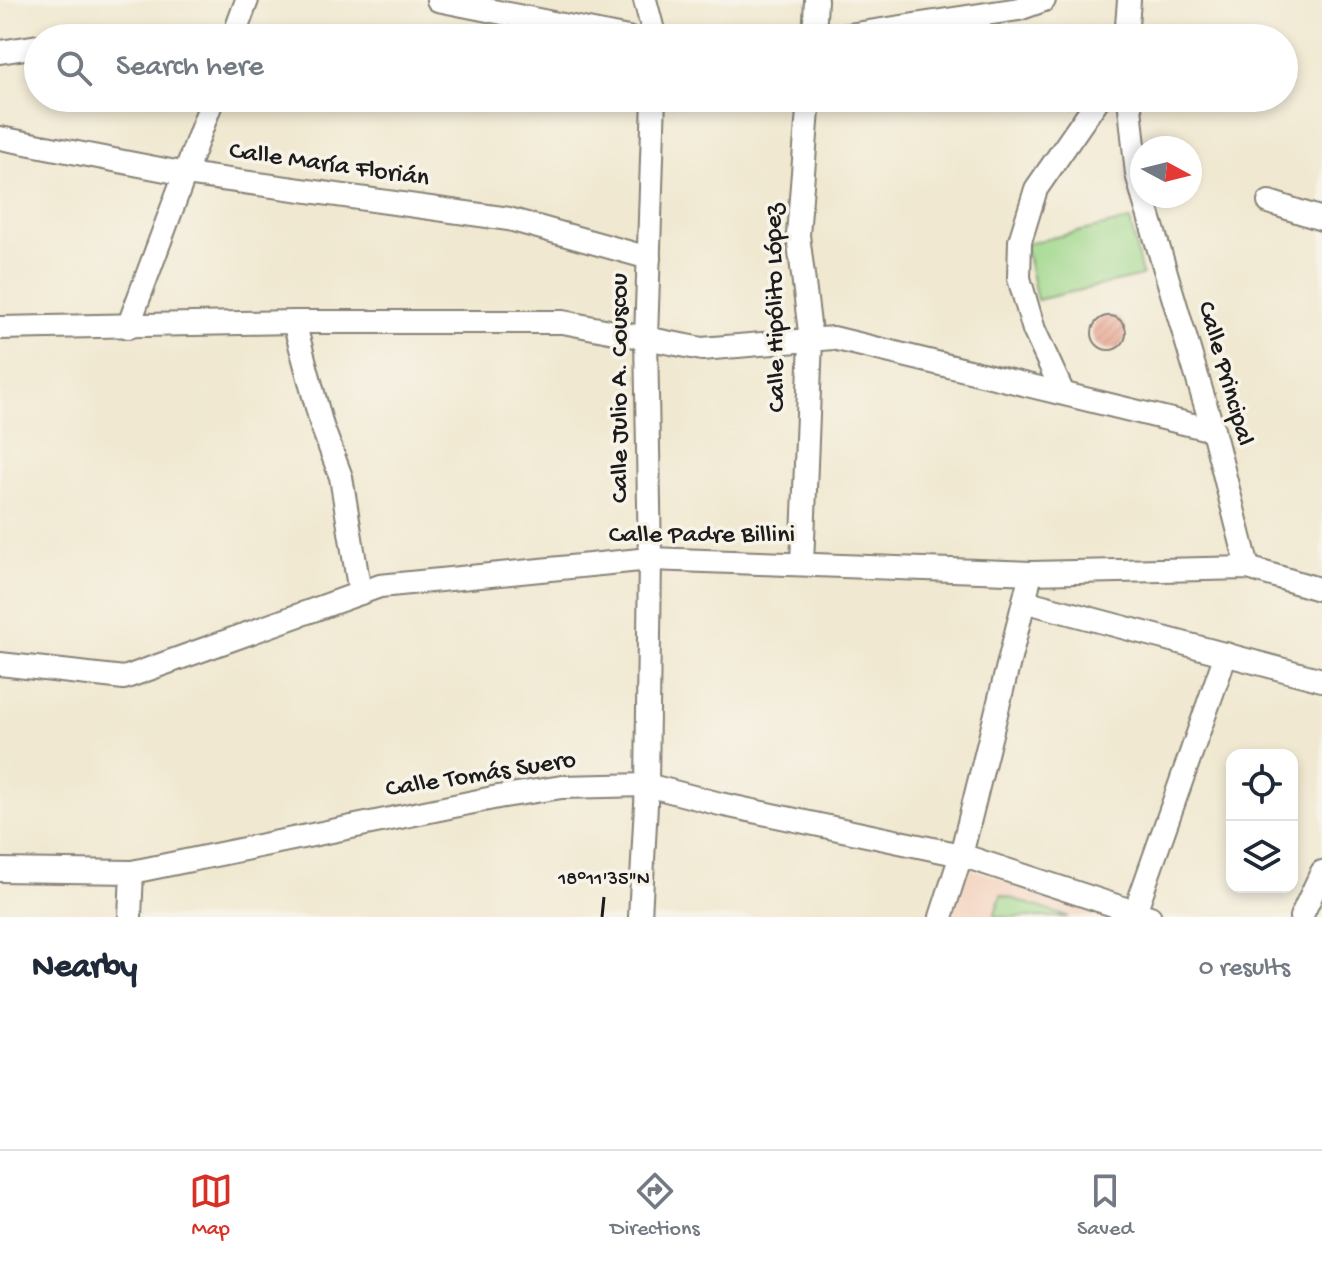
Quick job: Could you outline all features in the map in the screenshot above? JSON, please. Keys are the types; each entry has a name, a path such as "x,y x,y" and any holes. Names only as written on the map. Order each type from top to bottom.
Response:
{"street":[{"path":"238,24 247,0"},
{"path":"438,0 558,24"},
{"path":"645,0 651,24"},
{"path":"815,24 816,0"},
{"path":"921,24 1019,9 1044,0"},
{"path":"1127,24 1129,0"},
{"path":"0,52 24,48"},
{"path":"128,327 208,112"},
{"name":"Calle Julio A. Couscou","path":"640,917 647,785 650,559 646,338 654,112"},
{"name":"Calle Hipólito López","path":"802,564 811,340 798,235 808,112"},
{"path":"1063,393 1034,330 1019,278 1020,241 1036,189 1089,112"},
{"name":"Calle Principal","path":"1130,112 1133,136"},
{"name":"Calle María Florián","path":"0,138 186,174 509,219 649,258"},
{"path":"1269,202 1322,219"},
{"name":"Calle Principal","path":"1147,208 1213,430 1248,568"},
{"path":"0,328 294,322 563,322 702,349 833,338 1213,430"},
{"path":"294,322 322,426 341,477 360,593"},
{"name":"Calle Padre Billini","path":"0,664 124,678 380,586 650,559 1031,573 1248,568 1322,590"},
{"path":"941,917 961,855 1031,573"},
{"path":"1024,601 1322,680"},
{"path":"1142,914 1226,654"},
{"name":"Calle Tomás Suero","path":"0,870 132,872 498,797 562,787 647,785 720,804 961,855 1142,914"},
{"path":"130,917 132,872"},
{"path":"1301,917 1322,872"}],"shaded area":[{"path":"966,867 1109,917 951,917"}],"green space":[{"path":"1130,220 1142,276 1037,300 1025,244"},
{"path":"1001,895 1069,917 994,917"}],"building":[{"path":"1109,316 1121,321 1126,333 1121,345 1109,350 1097,345 1092,333 1097,321"}]}
